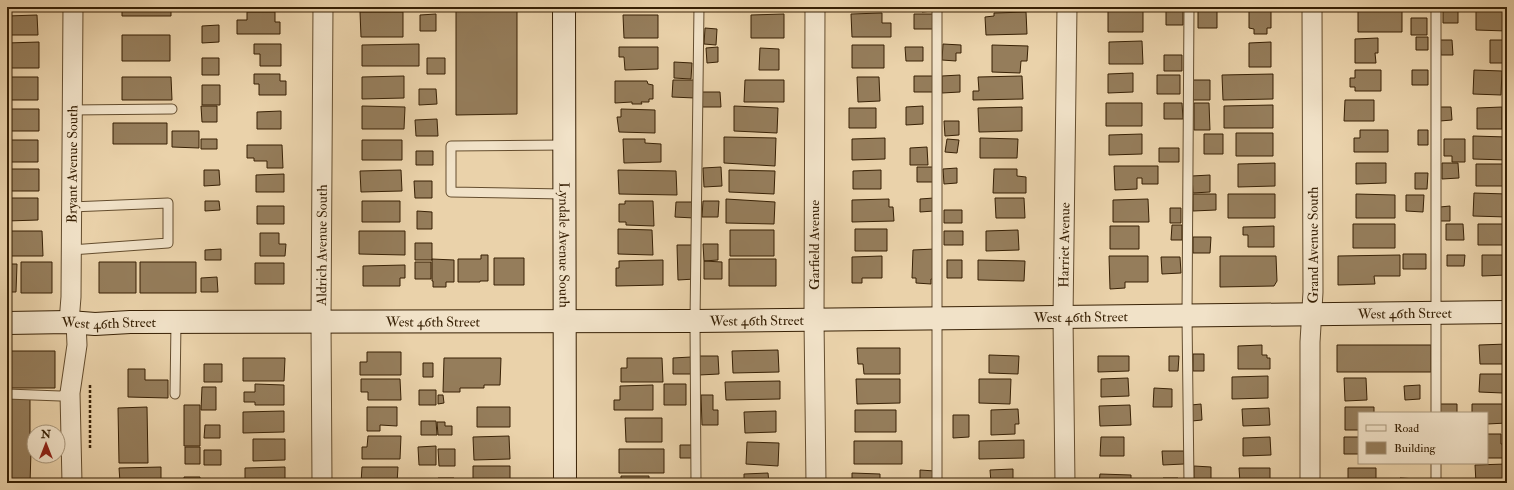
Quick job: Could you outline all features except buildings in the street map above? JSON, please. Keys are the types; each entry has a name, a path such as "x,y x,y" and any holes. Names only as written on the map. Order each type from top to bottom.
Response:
{"main road":[{"name":"Lyndale Avenue South","path":"564,7 565,483"},
{"name":"West 46th Street","path":"7,323 73,322 95,324 176,322 695,321 1507,312"}],"street":[{"name":"Bryant Avenue South","path":"72,483 70,393 77,345 73,322 70,250 73,7"},
{"name":"Aldrich Avenue South","path":"322,483 320,322 323,7"},
{"name":"Garfield Avenue","path":"815,7 814,320 816,483"},
{"name":"Harriet Avenue","path":"1065,483 1063,318 1067,7"},
{"name":"Grand Avenue South","path":"1310,483 1310,342 1312,315 1312,7"}],"lane":[{"path":"696,483 695,321 699,7"},
{"path":"937,7 937,483"},
{"path":"1189,7 1187,316 1189,483"},
{"path":"1436,7 1436,412"},
{"path":"72,110 172,109"},
{"path":"564,144 451,146 451,192 564,194"},
{"path":"70,250 168,243 168,203 71,207"},
{"path":"175,394 176,322"},
{"path":"7,394 60,396 70,393"},
{"path":"1436,464 1436,483"}],"path":[{"path":"90,381 90,452"}]}
